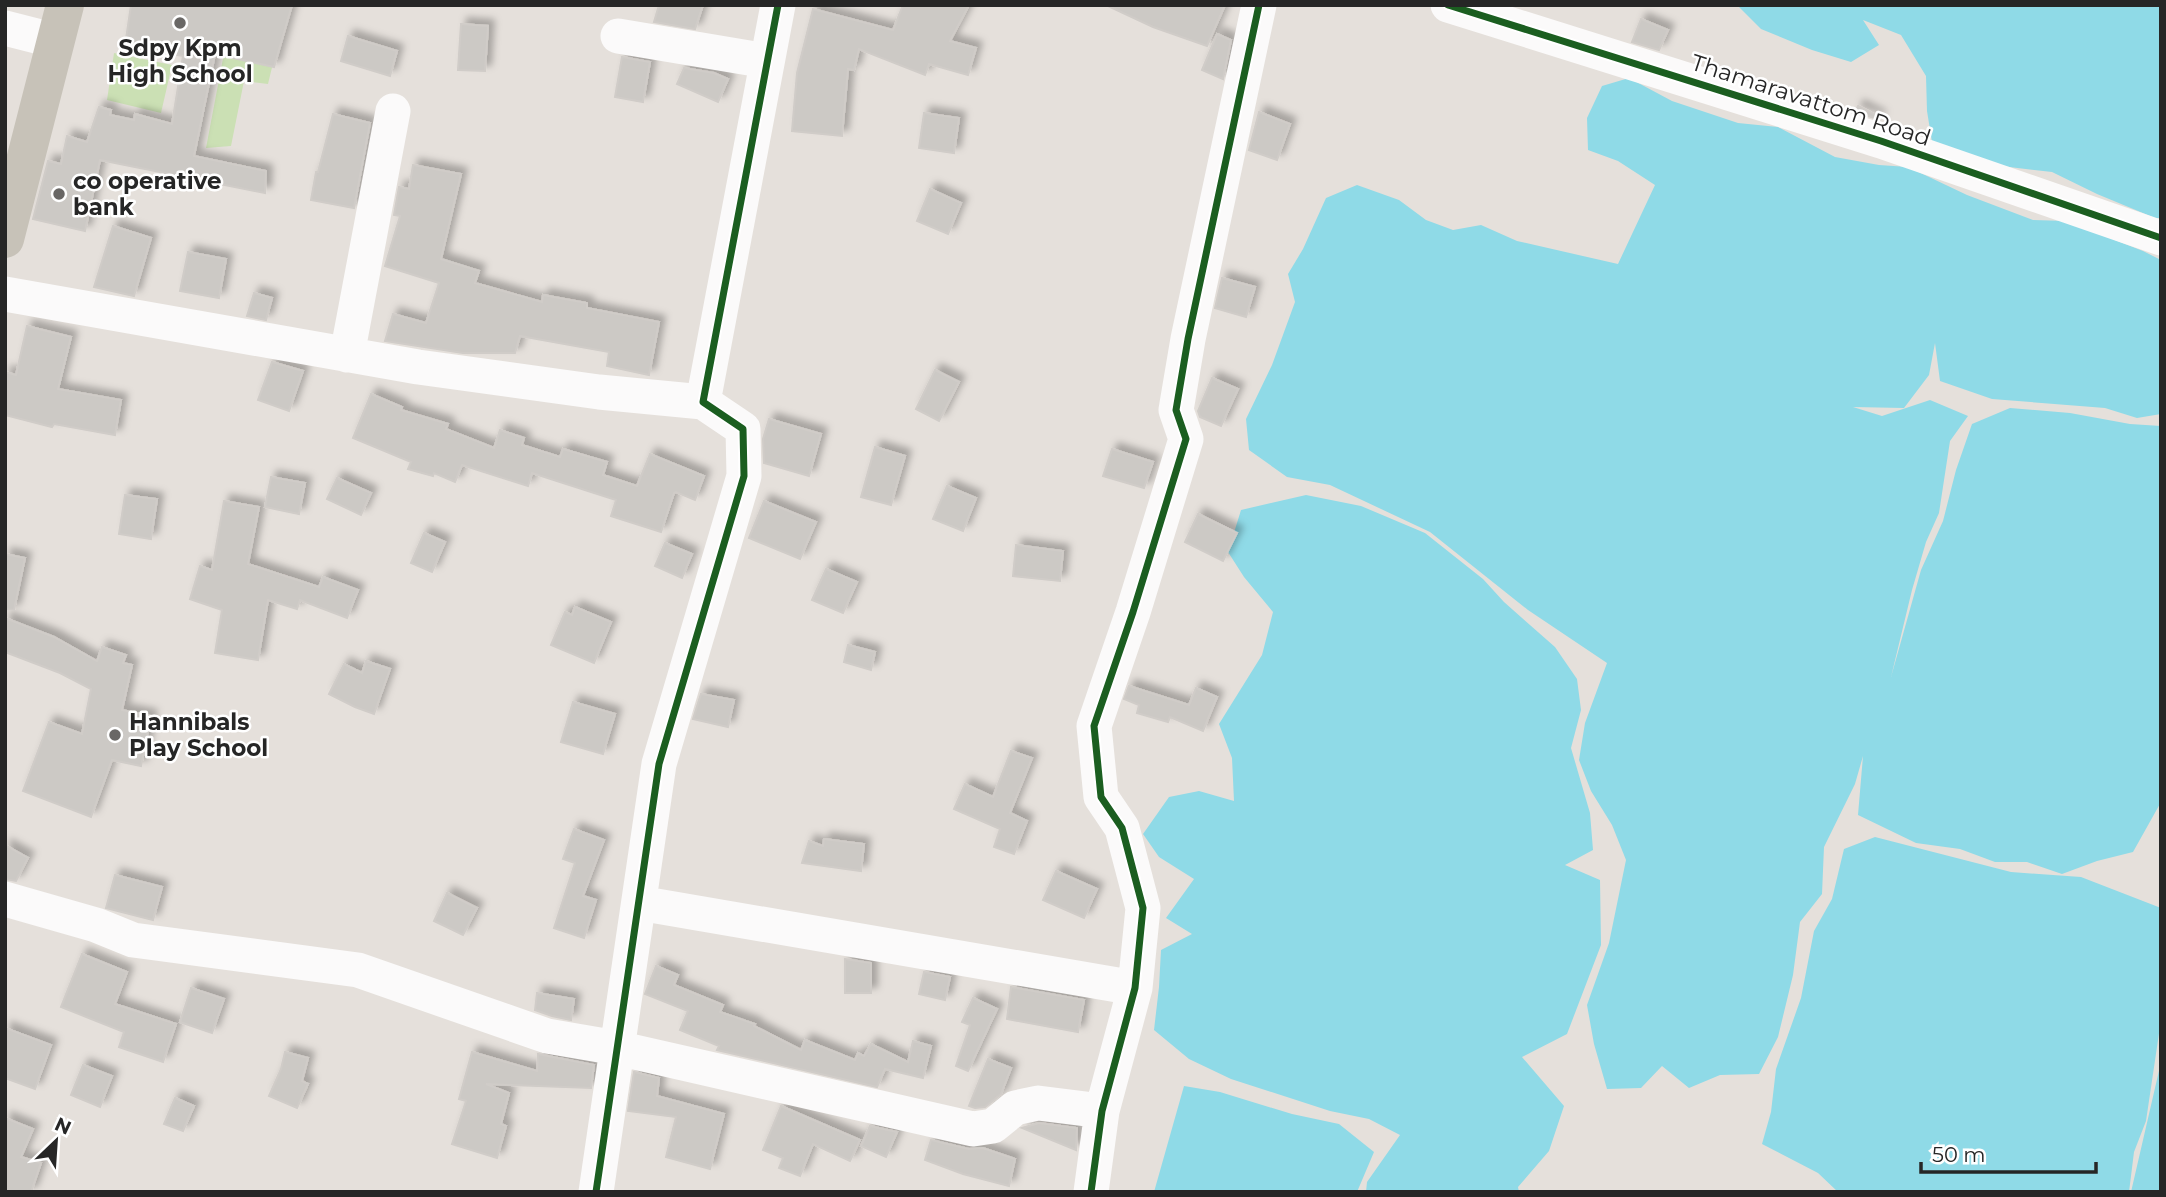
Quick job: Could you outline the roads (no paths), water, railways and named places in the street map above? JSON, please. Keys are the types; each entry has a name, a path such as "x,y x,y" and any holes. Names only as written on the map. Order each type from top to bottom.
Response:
{"main road":[{"path":"5,239 60,23"}],"street":[{"path":"704,402 778,5"},
{"path":"1090,1192 1102,1111 1135,988 1143,908 1122,828 1101,797 1094,726 1133,612 1186,439 1176,410 1180,386 1259,5"},
{"name":"Thamaravattom Road","path":"1448,5 1881,141 2161,238"},
{"path":"5,28 60,23"},
{"path":"618,36 767,61"},
{"path":"347,355 393,111"},
{"path":"5,295 418,367 599,392 704,402 743,429 744,476 659,764 596,1192"},
{"path":"5,899 96,925 133,940 358,970 547,1036 617,1048 973,1129 993,1126 1015,1108 1038,1103 1102,1111"},
{"path":"639,903 1135,988"}],"water":[{"path":"1737,5 2161,5 2161,218 2155,218 2097,194 2052,172 2001,166 1933,148 1927,111 1926,76 1901,35 1863,20 1879,45 1851,62 1812,50 1761,29"},
{"path":"1629,78 1672,101 1738,123 1778,127 1835,157 1908,167 1967,195 2033,220 2066,221 2161,260 2161,414 2137,418 2105,408 1992,399 1940,381 1935,343 1929,375 1904,408 1853,407 1882,416 1930,400 1968,416 1950,441 1939,513 1926,542 1891,677 1921,570 1943,521 1956,470 1972,424 2010,408 2070,413 2130,424 2161,426 2161,802 2133,852 2062,874 2027,862 1995,862 1960,849 1916,843 1858,815 1863,756 1855,784 1824,847 1822,894 1800,922 1793,975 1778,1037 1759,1074 1720,1075 1689,1088 1662,1066 1641,1088 1607,1089 1594,1044 1587,1005 1609,943 1626,860 1612,825 1591,791 1579,760 1585,723 1607,663 1528,610 1430,532 1330,485 1287,477 1249,450 1246,419 1272,365 1295,302 1288,274 1303,249 1326,198 1357,185 1399,200 1426,220 1453,230 1481,225 1517,241 1618,264 1655,185 1618,161 1588,150 1587,118 1602,86"},
{"path":"1306,495 1361,506 1425,533 1483,579 1504,602 1555,647 1577,679 1581,710 1571,748 1590,813 1593,850 1565,865 1600,880 1601,945 1567,1034 1522,1057 1564,1106 1549,1151 1518,1187 1519,1192 1366,1192 1367,1182 1400,1135 1369,1119 1330,1111 1231,1079 1189,1059 1154,1030 1161,950 1192,934 1166,918 1194,879 1159,857 1143,834 1169,797 1199,791 1234,801 1232,758 1219,724 1262,655 1273,612 1244,577 1228,552 1241,510"},
{"path":"1875,837 2011,872 2081,877 2161,908 2161,1020 2146,1121 2134,1152 2129,1192 1838,1192 1818,1173 1762,1144 1771,1112 1776,1069 1801,998 1814,931 1832,899 1844,849"},
{"path":"2161,1062 2161,1192 2131,1192"},
{"path":"1184,1086 1220,1092 1292,1114 1339,1124 1374,1152 1357,1192 1154,1192"}],"place":[{"name":"Sdpy Kpm High School","path":"180,23"},
{"name":"co operative bank","path":"59,194"},
{"name":"Hannibals Play School","path":"115,735"}]}
